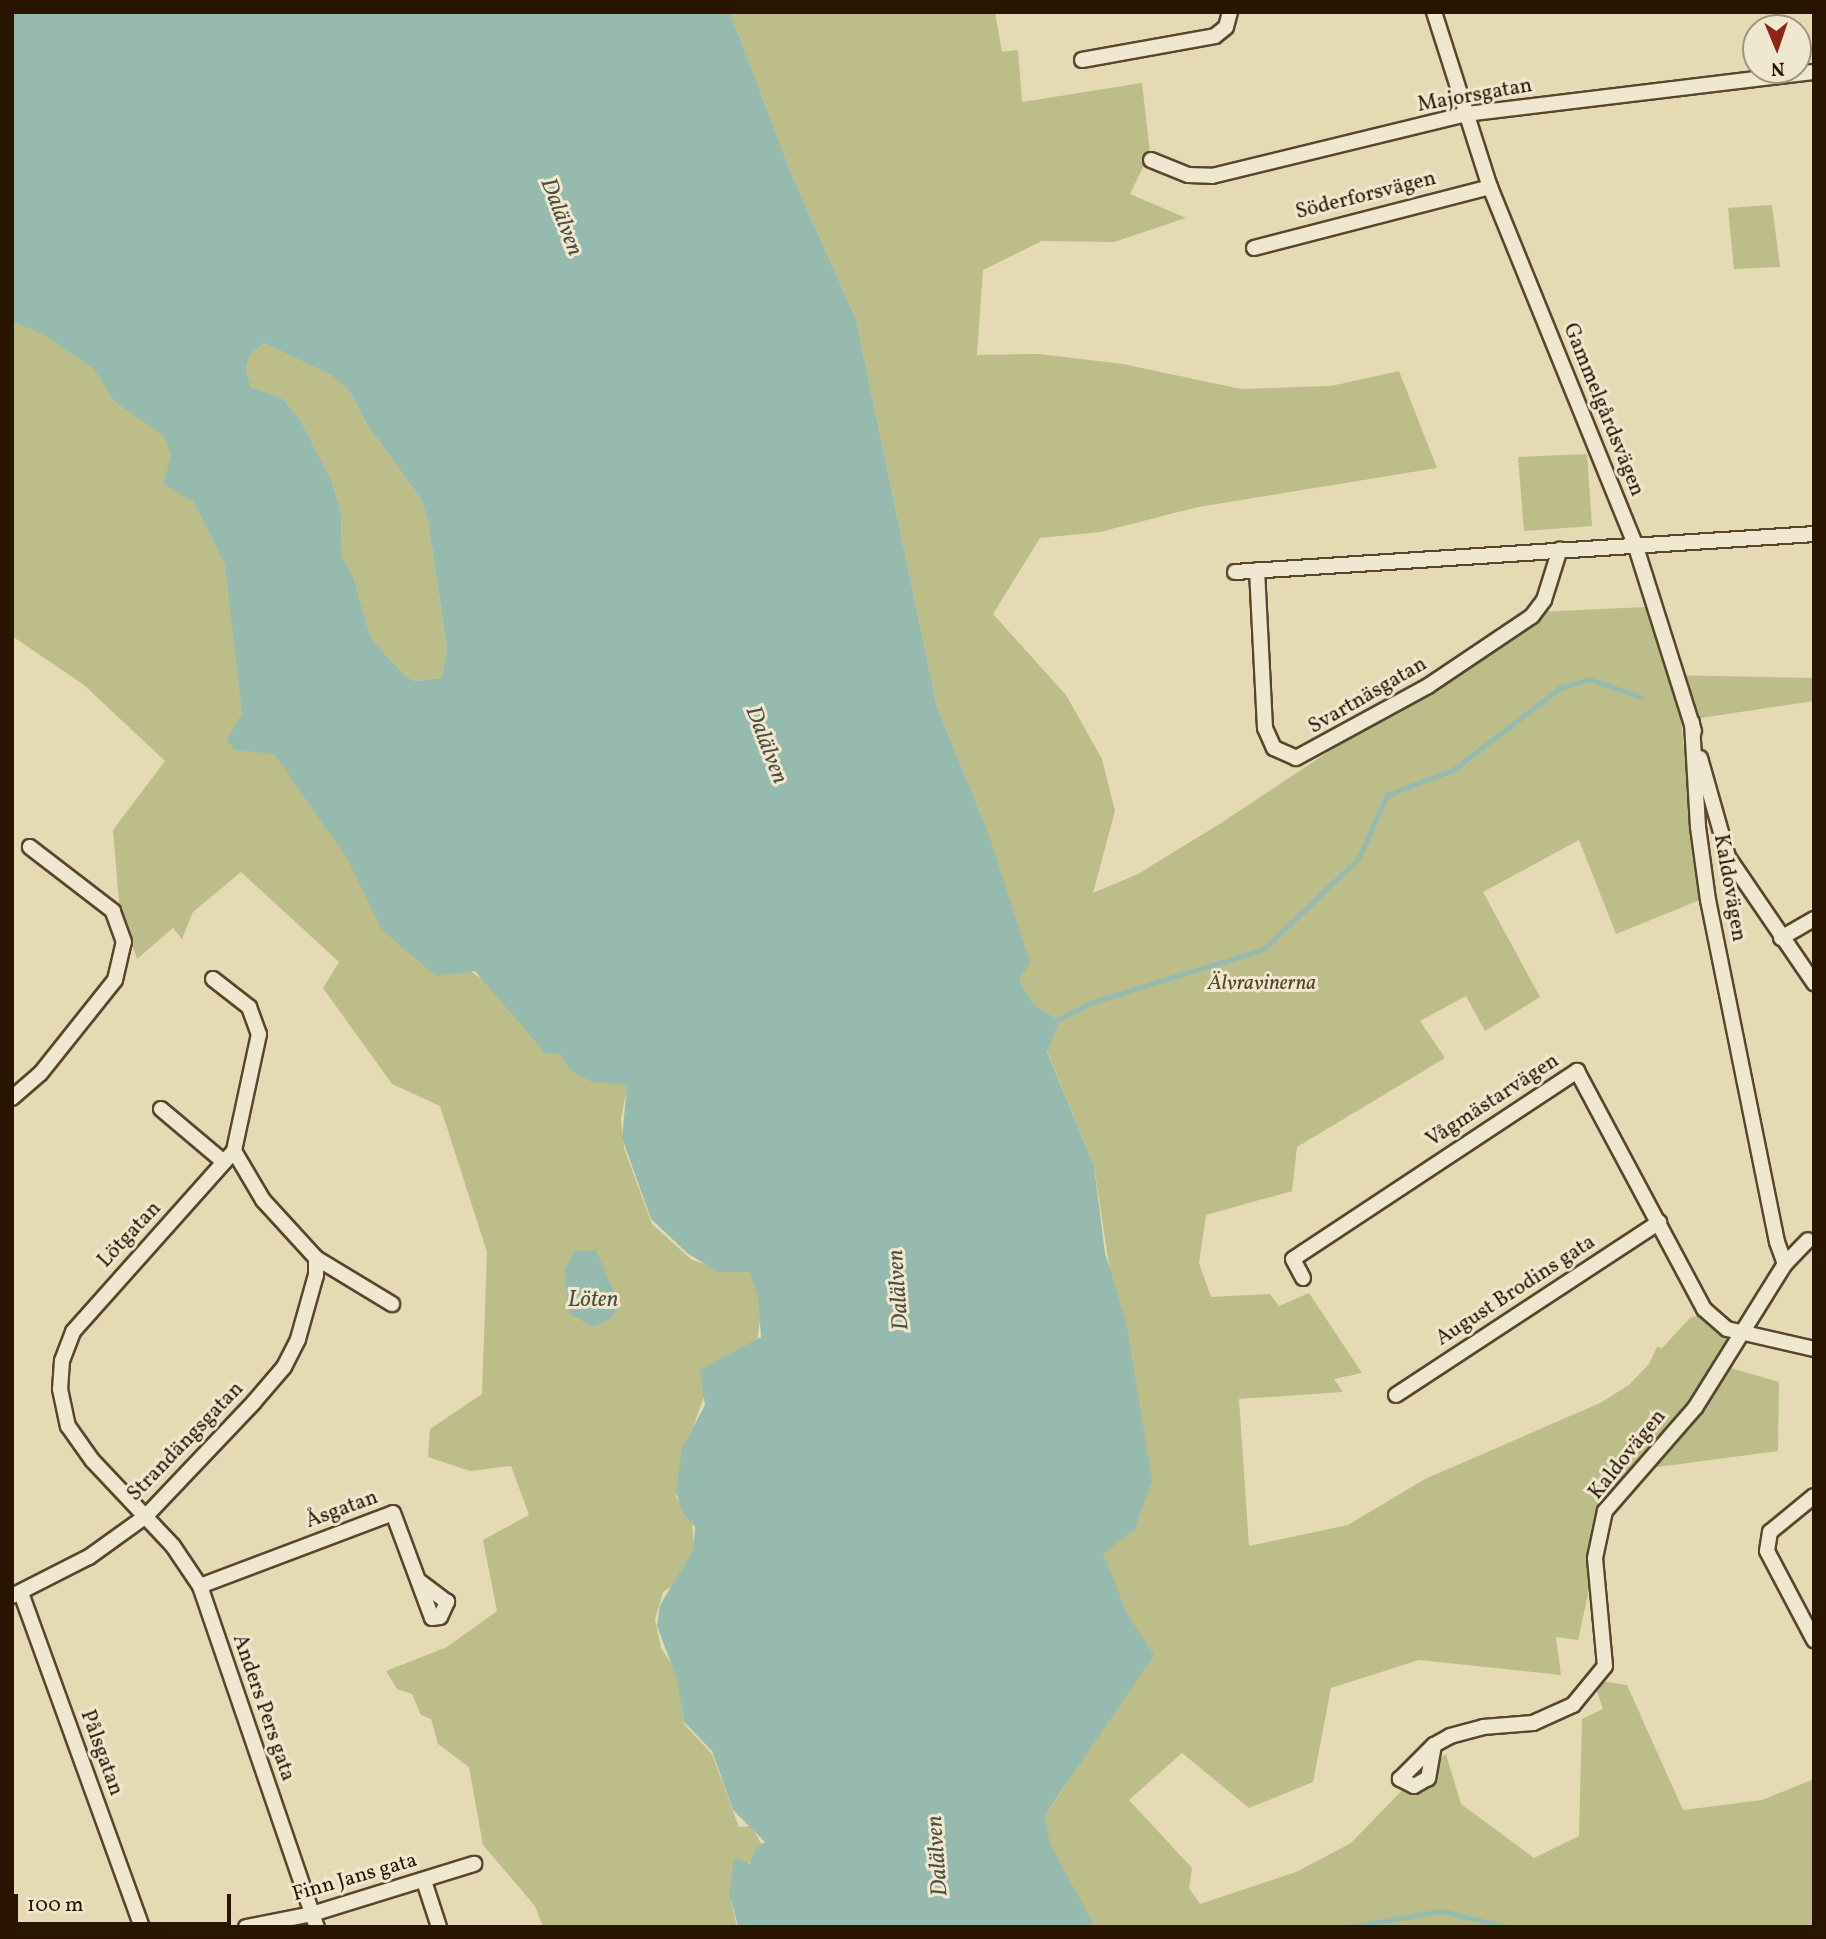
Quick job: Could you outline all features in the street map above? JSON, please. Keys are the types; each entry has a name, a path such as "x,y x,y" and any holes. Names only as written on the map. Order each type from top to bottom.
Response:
{"street":[{"path":"1082,60 1215,36 1226,27 1230,12"},
{"name":"Gammelgårdsvägen","path":"1434,12 1490,187 1635,544 1692,722 1718,829 1746,889 1814,983"},
{"name":"Majorsgatan","path":"1151,160 1188,175 1212,176 1466,114 1814,72"},
{"name":"Söderforsvägen","path":"1254,248 1490,187"},
{"path":"1235,572 1814,534"},
{"name":"Svartnäsgatan","path":"1256,570 1265,727 1274,748 1296,758 1428,686 1532,616 1544,600 1560,549"},
{"name":"Kaldovägen","path":"1692,722 1698,827 1708,900 1777,1242 1785,1264"},
{"path":"12,1098 40,1074 115,980 124,942 113,911 30,847"},
{"path":"1781,938 1814,919"},
{"path":"213,979 248,1007 259,1034 234,1151 263,1200 316,1258 392,1304"},
{"name":"Vågmästarvägen","path":"1303,1278 1293,1259 1577,1071 1704,1309 1727,1329 1814,1349"},
{"path":"161,1109 224,1162"},
{"name":"Lötgatan","path":"146,1516 92,1460 68,1426 60,1389 62,1361 73,1332 103,1294 234,1151"},
{"name":"August Brodins gata","path":"1396,1395 1659,1222"},
{"name":"Kaldovägen","path":"1400,1779 1413,1786 1427,1778 1434,1745 1483,1727 1533,1723 1573,1705 1605,1666 1595,1559 1605,1511 1695,1408 1785,1264 1808,1240"},
{"name":"Strandängsgatan","path":"16,1595 89,1557 146,1516 284,1367 298,1339 316,1275 316,1258"},
{"path":"1814,1496 1770,1532 1767,1551 1814,1640"},
{"name":"Åsgatan","path":"200,1586 393,1513 432,1618"},
{"name":"Anders Pers gata","path":"146,1516 200,1586 315,1920"},
{"name":"Pålsgatan","path":"16,1595 142,1927"},
{"name":"Finn Jans gata","path":"246,1927 315,1920 474,1864"},
{"path":"424,1881 439,1927"}],"green space":[{"name":"Älvravinerna","path":"730,12 995,12 1002,52 1018,50 1022,102 1142,83 1150,153 1130,194 1186,218 1114,242 1042,241 983,270 977,355 1039,354 1123,364 1241,389 1331,386 1399,371 1437,468 1198,507 1100,532 1040,538 993,614 1066,695 1102,759 1115,811 1093,893 1138,874 1221,823 1539,612 1645,607 1669,675 1814,678 1814,701 1681,721 1700,900 1616,934 1579,840 1483,892 1540,997 1485,1031 1466,996 1420,1021 1445,1058 1297,1147 1292,1191 1206,1215 1199,1263 1211,1297 1270,1294 1279,1306 1309,1293 1362,1373 1334,1379 1343,1392 1239,1399 1249,1546 1348,1525 1425,1479 1600,1403 1629,1385 1649,1364 1657,1347 1662,1348 1691,1317 1704,1315 1729,1339 1725,1352 1713,1363 1779,1382 1778,1451 1628,1471 1594,1567 1578,1640 1556,1637 1561,1675 1419,1660 1331,1688 1313,1782 1249,1808 1182,1753 1129,1800 1192,1868 1189,1888 1200,1904 1296,1872 1351,1843 1412,1780 1446,1754 1461,1804 1534,1858 1579,1836 1582,1719 1603,1709 1593,1680 1627,1685 1683,1810 1762,1800 1814,1779 1814,1927 1091,1927 1051,1858 1045,1815 1066,1785 1131,1622 1102,1554 1110,1272 1094,1166 1047,1051 1060,1020 1034,1005 1019,979 987,829 937,707 856,319 793,178"},
{"path":"1772,205 1780,267 1734,269 1728,208"},
{"path":"12,314 53,327 170,428 198,505 237,582 276,750 474,974 622,1055 627,1088 621,1119 624,1148 652,1224 692,1260 725,1270 752,1270 765,1285 757,1342 704,1397 683,1455 676,1497 692,1521 694,1546 688,1576 663,1592 655,1619 661,1648 677,1672 684,1724 712,1754 739,1827 751,1826 762,1845 758,1862 741,1864 734,1870 731,1902 737,1927 543,1927 535,1906 483,1845 469,1767 438,1744 431,1719 421,1715 412,1694 397,1689 386,1671 447,1647 497,1611 483,1540 529,1515 511,1466 470,1471 428,1457 430,1429 482,1394 487,1252 440,1106 392,1084 323,988 339,962 241,872 193,912 182,939 173,928 137,959 119,902 113,830 165,761 84,685 12,636"},
{"path":"264,343 332,375 349,390 367,425 421,499 428,521 447,649 441,678 415,681 405,676 371,638 353,576 342,557 341,512 332,482 301,421 282,398 251,387 246,369 250,355"},
{"path":"1587,454 1592,526 1524,531 1518,457"}],"water":[{"name":"Dalälven","path":"12,12 730,12 793,178 856,319 937,707 987,829 1030,963 1019,979 1034,1005 1060,1020 1047,1052 1094,1166 1105,1253 1126,1323 1152,1480 1135,1529 1103,1554 1128,1615 1154,1655 1045,1815 1050,1844 1095,1927 738,1927 729,1893 734,1858 750,1864 757,1847 765,1842 733,1810 712,1751 684,1722 677,1679 657,1626 660,1605 693,1551 695,1527 683,1513 676,1492 682,1448 705,1405 700,1370 761,1337 758,1297 750,1272 718,1272 687,1253 651,1219 622,1138 627,1085 592,1082 571,1071 560,1054 546,1054 475,971 436,976 382,930 347,858 274,754 234,750 227,739 242,713 225,565 194,502 163,484 171,456 165,437 114,401 94,369 42,333 12,322","holes":["264,343 331,375 349,390 367,425 421,499 428,521 447,649 441,678 415,681 405,676 371,638 353,576 342,557 341,512 332,482 301,421 282,398 251,387 246,369 250,355"]},
{"name":"Löten","path":"596,1250 620,1306 609,1320 592,1327 569,1313 564,1270 575,1251"}],"waterway":[{"path":"1055,1021 1093,1002 1264,949 1359,858 1387,795 1453,770 1560,688 1590,679 1641,697"},
{"path":"1349,1927 1441,1911 1508,1927"}]}
